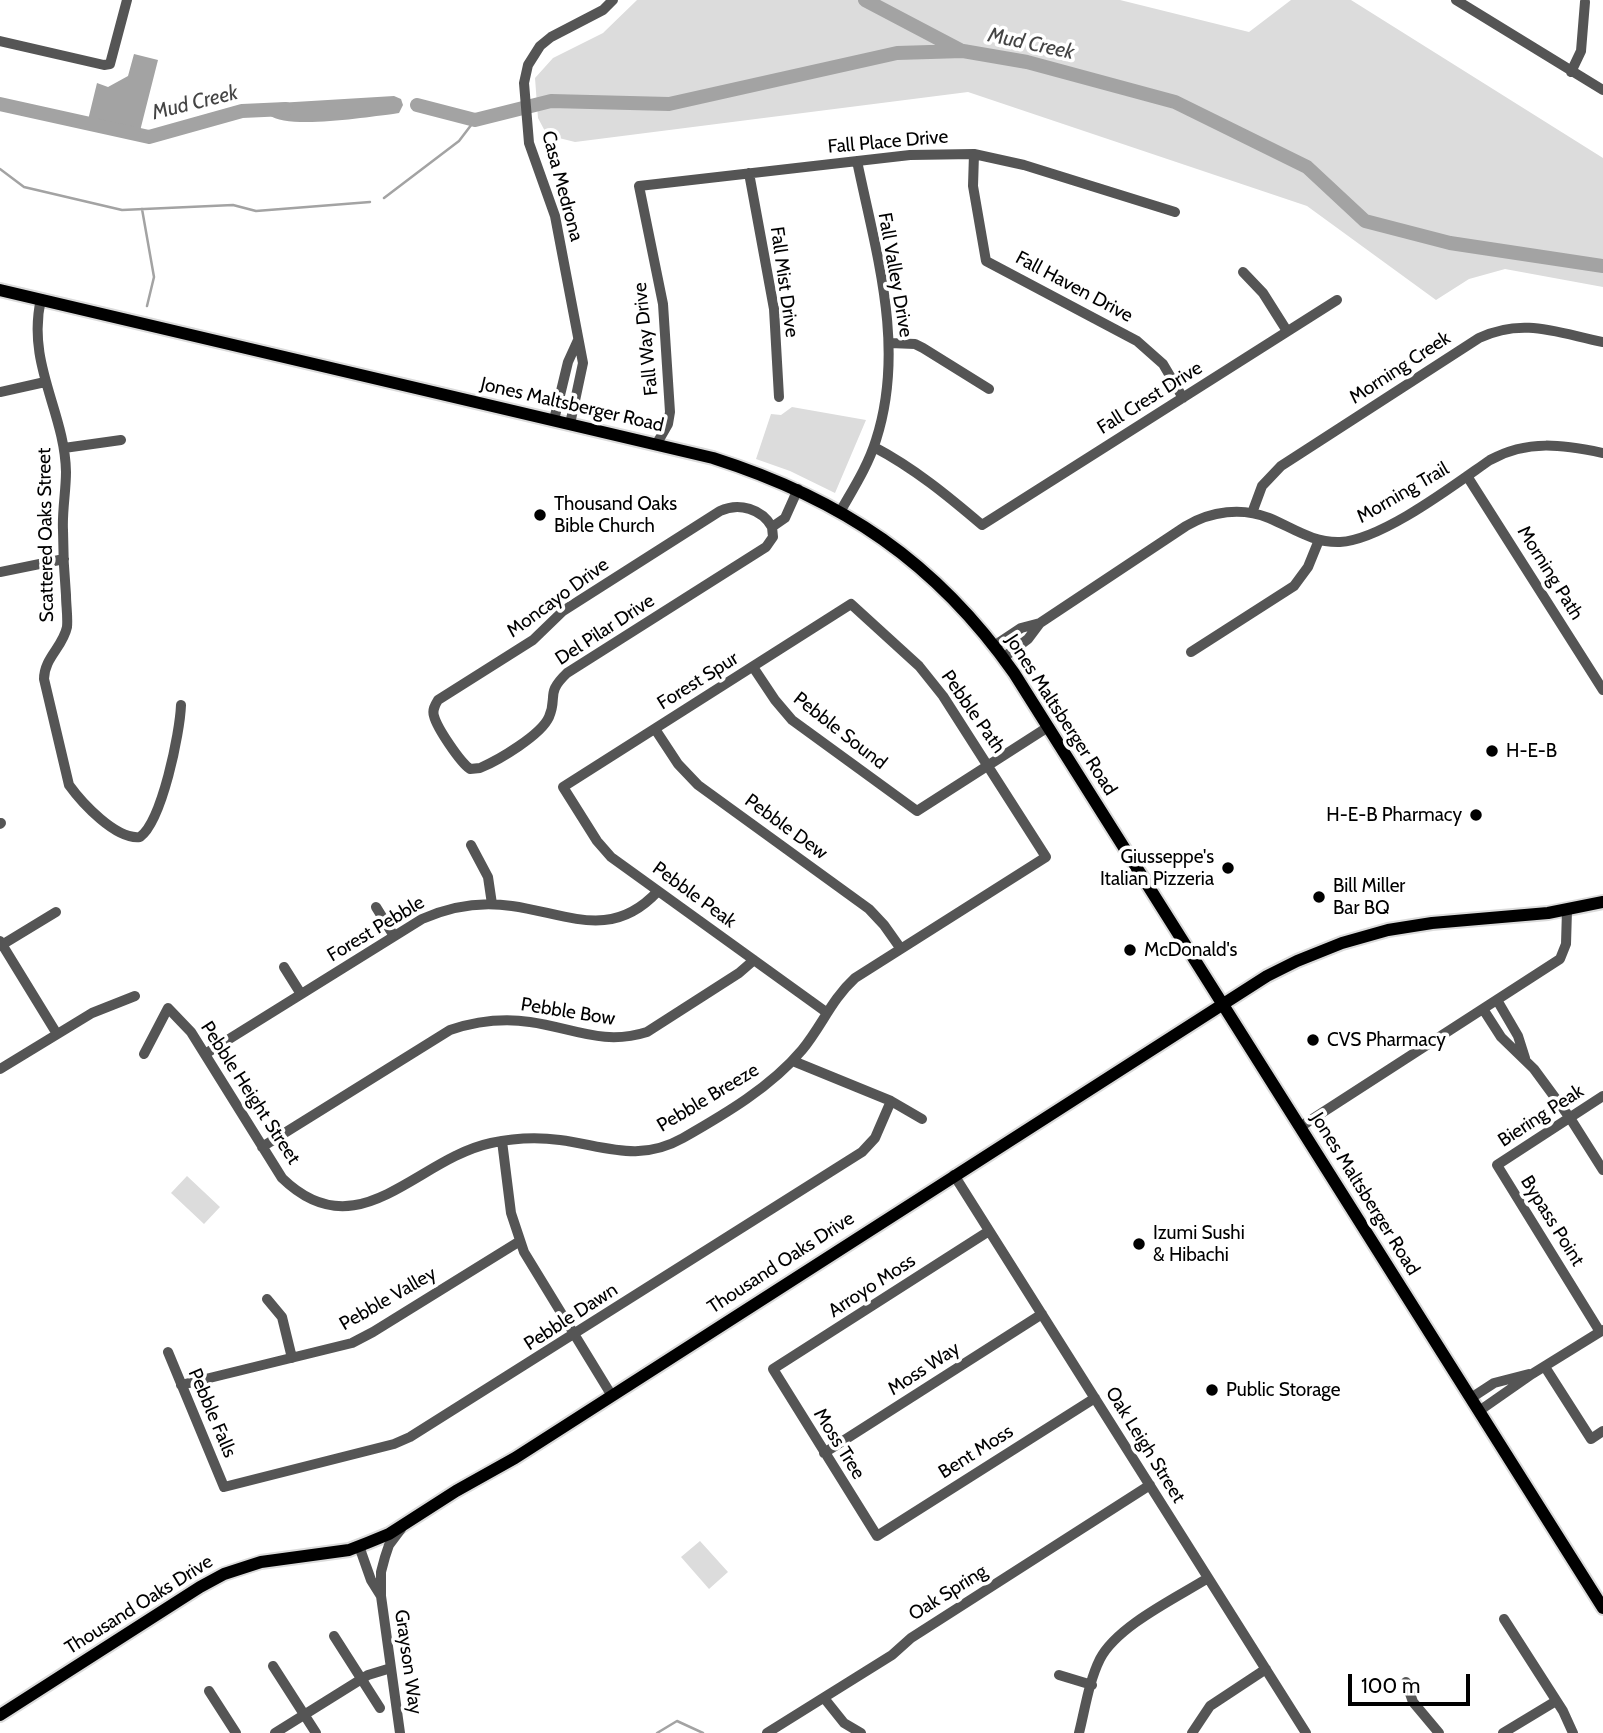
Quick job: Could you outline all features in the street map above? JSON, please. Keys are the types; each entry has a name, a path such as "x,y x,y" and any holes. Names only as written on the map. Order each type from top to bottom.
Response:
{"main road":[{"name":"Jones Maltsberger Road","path":"0,290 732,464 799,489 880,536 926,572 1003,658 1603,1608"},
{"name":"Thousand Oaks Drive","path":"0,1715 224,1574 261,1562 319,1555 359,1546 389,1534 456,1491 515,1458 1223,1004 1297,961 1342,943 1388,930 1567,910 1603,902"}],"street":[{"path":"0,41 104,65 110,64 127,0"},
{"name":"Casa Medrona","path":"570,424 583,363 555,216 529,143 524,83 528,65 540,46 551,37 603,10 613,0"},
{"path":"1456,0 1603,90"},
{"path":"1571,72 1581,51 1585,2"},
{"name":"Fall Place Drive","path":"639,186 940,153 974,154 1024,165 1175,212"},
{"name":"Fall Haven Drive","path":"974,154 973,186 986,261 1137,341 1163,364 1183,398"},
{"name":"Fall Valley Drive","path":"840,512 867,465 874,447 884,414 888,386 890,343 885,297 857,161"},
{"name":"Fall Mist Drive","path":"749,173 774,309 779,397"},
{"name":"Fall Way Drive","path":"639,186 663,304 666,334 670,412 668,424 656,445"},
{"path":"1243,272 1263,293 1287,331"},
{"name":"Scattered Oaks Street","path":"41,299 37,324 45,382 64,448 66,475 63,518 67,627 63,638 46,662 44,679 69,785 124,836 140,836 150,828 175,751 180,729 181,705"},
{"name":"Fall Crest Drive","path":"874,447 939,488 982,525 1336,300"},
{"name":"Morning Creek","path":"1252,513 1262,486 1281,466 1479,338 1496,330 1520,326 1603,342"},
{"path":"554,420 568,362 578,341"},
{"path":"890,343 915,344 989,389"},
{"path":"0,392 45,382"},
{"path":"562,387 577,390"},
{"path":"64,448 121,440"},
{"name":"Morning Trail","path":"995,646 1021,628 1040,623 1194,521 1222,513 1252,513 1306,537 1340,542 1372,535 1497,456 1531,445 1555,444 1603,453"},
{"name":"Morning Path","path":"1467,476 1603,690"},
{"path":"772,527 785,518 799,489"},
{"name":"Moncayo Drive","path":"470,769 461,762 434,718 434,707 438,700 533,640 563,611 720,510 735,505 744,506 768,520 772,527"},
{"name":"Del Pilar Drive","path":"470,769 484,767 537,733 550,716 553,690 557,682 567,673 766,547 773,537 772,527"},
{"path":"1191,652 1294,586 1308,567 1319,540"},
{"path":"0,572 64,559"},
{"name":"Forest Spur","path":"563,787 851,604"},
{"name":"Pebble Path","path":"851,604 919,666 953,708 1046,857"},
{"name":"Morning Trail","path":"1003,658 1028,639 1040,623"},
{"name":"Pebble Sound","path":"753,667 792,720 917,811 988,764"},
{"path":"988,764 1048,727"},
{"name":"Pebble Dew","path":"655,729 678,764 698,785 869,909 901,950"},
{"name":"Pebble Peak","path":"563,787 605,851 826,1012"},
{"path":"471,845 488,877 492,904"},
{"name":"Pebble Breeze","path":"322,1203 348,1207 366,1204 383,1198 463,1152 502,1141 545,1138 627,1152 662,1147 683,1138 761,1088 793,1061 816,1031 826,1012 855,978 1046,857"},
{"name":"Forest Pebble","path":"205,1054 394,936 436,913 466,905 492,904 601,922 625,916 658,891"},
{"path":"376,907 394,936"},
{"path":"1300,1127 1560,959 1566,944 1567,910"},
{"path":"56,912 1,944 57,1034"},
{"name":"Pebble Bow","path":"262,1147 450,1030 480,1021 509,1020 532,1022 595,1037 626,1038 647,1032 739,973 754,960"},
{"path":"284,967 301,994"},
{"path":"0,1069 92,1013 135,996"},
{"path":"1497,1000 1518,1036 1525,1058"},
{"name":"Pebble Height Street","path":"144,1054 168,1008 184,1022 282,1178 295,1190 322,1203"},
{"path":"1483,1009 1501,1037 1525,1058 1570,1118 1603,1170"},
{"path":"793,1061 891,1101 922,1119"},
{"name":"Biering Peak","path":"1497,1166 1603,1096"},
{"name":"Pebble Dawn","path":"224,1487 394,1444 410,1437 862,1152 875,1138 891,1101"},
{"path":"502,1141 511,1213 520,1241 533,1268 612,1396"},
{"name":"Bypass Point","path":"1497,1166 1601,1331"},
{"name":"Oak Leigh Street","path":"954,1175 1306,1733"},
{"name":"Arroyo Moss","path":"773,1369 989,1231"},
{"name":"Pebble Valley","path":"181,1385 352,1343 520,1241"},
{"path":"267,1298 282,1317 292,1358"},
{"name":"Moss Way","path":"824,1453 1042,1314"},
{"path":"1479,1411 1601,1331"},
{"name":"Pebble Falls","path":"168,1352 224,1487"},
{"path":"1545,1367 1591,1439 1603,1431"},
{"name":"Moss Tree","path":"773,1369 877,1536"},
{"path":"1471,1398 1494,1383 1532,1374"},
{"name":"Bent Moss","path":"877,1536 1095,1398"},
{"name":"Oak Spring","path":"767,1733 892,1655 911,1638 1150,1485"},
{"name":"Grayson Way","path":"400,1733 381,1596 381,1572 389,1545 403,1525"},
{"name":"Grayson Way","path":"359,1546 371,1580 381,1596"},
{"path":"1079,1733 1101,1657 1116,1638 1208,1578"},
{"path":"1504,1619 1556,1700 1573,1733"},
{"path":"334,1636 380,1708"},
{"path":"273,1666 316,1733"},
{"path":"275,1733 377,1670 391,1668"},
{"path":"1192,1733 1210,1706 1266,1669"},
{"path":"1059,1675 1092,1685"},
{"path":"1406,1682 1413,1702 1439,1733"},
{"path":"209,1691 236,1733"},
{"path":"824,1698 844,1723 861,1733"},
{"path":"1503,1733 1556,1700"}],"shaded area":[{"path":"637,0 1120,0 1249,32 1291,0 1351,0 1603,158 1603,287 1505,269 1469,279 1436,300 1307,206 968,92 575,142 547,135 538,118 535,78 553,58 603,33"},
{"path":"134,54 158,60 140,131 88,120 97,83 108,87 128,76"},
{"path":"394,96 401,99 403,105 399,113 309,122 293,122 269,115 269,107 278,103"},
{"path":"792,407 866,420 835,493 790,471 756,459 771,414 781,415"},
{"path":"187,1176 220,1207 204,1224 171,1193"},
{"path":"700,1541 728,1572 709,1589 681,1557"}],"waterway":[{"path":"865,0 960,50"},
{"name":"Mud Creek","path":"417,105 475,120 551,101 669,104 897,53 963,51 1027,62 1175,102 1307,167 1365,221 1450,243 1603,266"},
{"name":"Mud Creek","path":"0,104 149,137 242,111 286,109"},
{"path":"384,198 459,141 475,120"},
{"path":"0,169 24,187 122,210 233,205 256,211 370,202"},
{"path":"142,209 154,277 147,306"},
{"path":"657,1733 677,1721 703,1733"}],"place":[{"name":"Thousand Oaks Bible Church","path":"540,515"},
{"name":"H-E-B","path":"1492,751"},
{"name":"H-E-B Pharmacy","path":"1476,815"},
{"name":"Giusseppe's Italian Pizzeria","path":"1228,868"},
{"name":"Bill Miller Bar BQ","path":"1319,897"},
{"name":"McDonald's","path":"1130,950"},
{"name":"CVS Pharmacy","path":"1313,1040"},
{"name":"Izumi Sushi & Hibachi","path":"1139,1244"},
{"name":"Public Storage","path":"1212,1390"}]}
